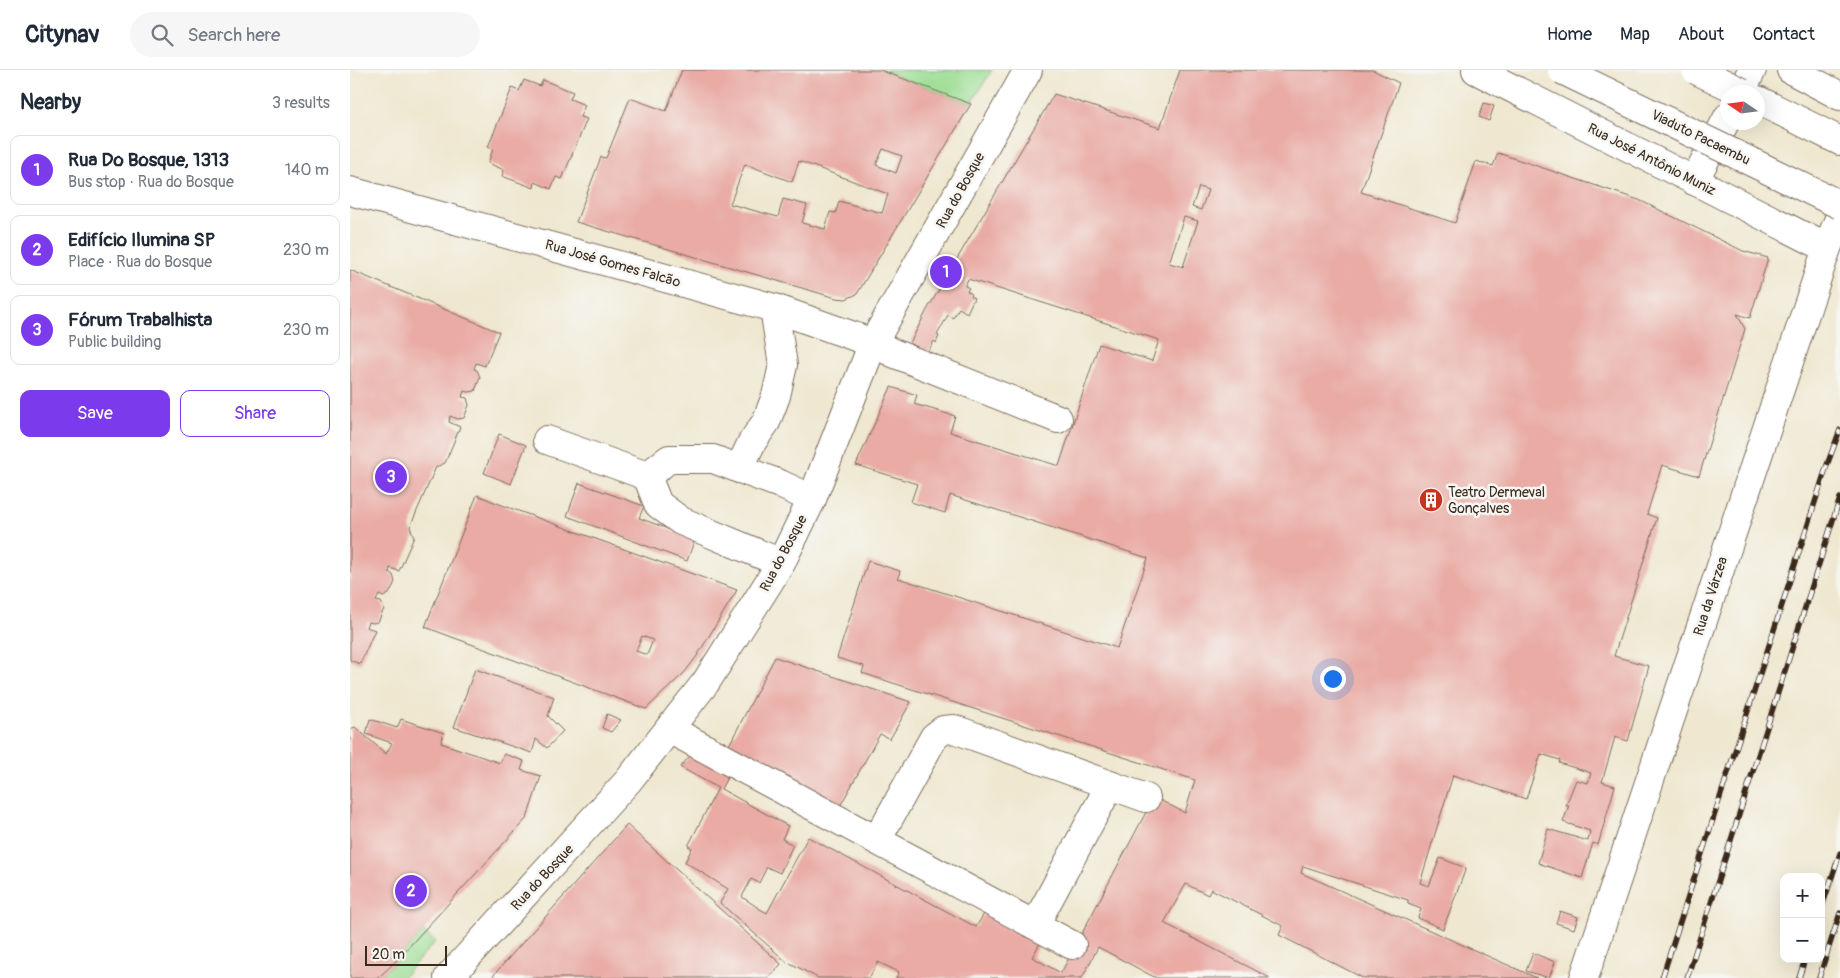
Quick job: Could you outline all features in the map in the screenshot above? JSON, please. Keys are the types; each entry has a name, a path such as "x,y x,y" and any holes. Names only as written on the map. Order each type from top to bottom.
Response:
{"street":[{"name":"Rua do Bosque","path":"448,978 628,781 706,682 781,563 812,498 873,343 1028,70"},
{"name":"Rua José Antônio Muniz","path":"1476,70 1827,248"},
{"name":"Viaduto Pacaembu","path":"1562,70 1840,205"},
{"path":"1696,70 1727,85"},
{"path":"1744,85 1752,70"},
{"path":"1791,70 1840,96"},
{"path":"1765,104 1840,141"},
{"path":"1694,181 1721,130"},
{"name":"Rua José Gomes Falcão","path":"350,191 774,308 873,343 893,353 1058,419"},
{"name":"Rua da Várzea","path":"1584,978 1827,248 1840,216"},
{"path":"739,469 752,442 766,422 776,396 783,366 774,308"},
{"path":"548,440 647,476 658,504 681,521 781,563"},
{"path":"647,476 669,459 713,459 812,498"},
{"path":"669,729 1072,944"},
{"path":"877,840 934,737 943,730 954,729 1146,798"},
{"path":"1035,925 1110,785"}],"green space":[{"path":"880,70 992,70 971,104"},
{"path":"423,931 435,942 402,978 378,978 393,964"}],"building":[{"path":"682,70 880,70 971,104 857,294 846,299 836,298 576,222 601,157 606,158 630,98 666,111","holes":["883,149 902,156 896,173 876,165","799,161 888,194 882,213 839,201 836,213 830,212 825,229 802,223 807,205 783,199 778,217 730,204 745,164 792,182"]},
{"path":"1180,70 1373,70 1399,83 1361,192 1455,223 1476,161 1493,166 1498,153 1639,200 1743,251 1768,258 1750,318 1737,314 1745,329 1699,476 1662,465 1647,514 1657,518 1614,656 1649,666 1628,741 1615,737 1602,782 1615,786 1598,845 1593,843 1582,878 1538,863 1548,829 1588,841 1590,831 1563,822 1569,805 1566,805 1576,780 1588,783 1591,773 1559,763 1560,760 1541,754 1526,799 1453,775 1420,883 1429,886 1440,858 1466,868 1443,929 1418,918 1421,909 1408,904 1408,900 1303,866 1301,873 1537,978 1363,978 1279,935 1283,926 1211,889 1208,895 1186,884 1164,923 1270,978 1156,978 1098,947 1082,978 896,978 899,972 878,962 869,978 818,978 789,964 720,903 728,889 685,862 692,848 688,846 718,788 680,767 694,752 731,770 721,789 788,826 782,839 793,845 780,873 767,867 759,883 751,879 742,897 760,909 767,913 808,837 976,927 987,909 1042,940 1032,957 1061,973 1154,797 1185,813 1195,780 862,673 864,666 837,658 868,561 900,571 898,578 1117,648 1148,558 950,495 945,513 911,502 917,484 856,465 891,387 917,395 914,404 955,416 950,432 1059,466 1099,344 1152,361 1159,340 968,279 965,286 969,288 967,291 974,298 967,313 959,308 953,318 948,315 937,335 939,336 936,343 934,341 927,353 910,343 927,310 1054,94 1160,128","holes":["1199,187 1208,190 1201,210 1192,207","1184,217 1198,221 1183,267 1169,263"]},
{"path":"524,80 540,86 543,80 573,92 570,99 585,105 580,117 587,119 562,179 556,177 551,189 535,182 534,188 502,176 504,170 488,163 493,149 488,147 512,88 519,91"},
{"path":"1484,103 1494,106 1489,121 1479,117"},
{"path":"350,270 499,332 485,366 476,363 474,369 477,370 480,377 475,391 464,391 462,397 467,398 469,405 464,418 458,419 450,416 449,422 460,427 445,463 436,467 410,527 414,537 399,571 390,568 389,572 393,575 395,582 389,594 383,597 379,595 376,601 381,602 384,609 378,622 368,622 366,627 375,630 360,664 350,660"},
{"path":"499,434 526,445 511,484 484,473"},
{"path":"579,483 644,506 639,518 695,539 687,561 567,516"},
{"path":"477,495 737,590 697,656 685,672 646,709 425,627","holes":["642,636 653,640 647,655 636,651"]},
{"path":"775,657 911,702 890,739 880,734 839,808 727,749"},
{"path":"475,669 554,697 548,716 563,731 547,748 536,739 532,753 454,727"},
{"path":"607,714 621,720 611,732 602,728"},
{"path":"370,719 397,728 401,719 444,733 441,743 500,763 504,754 524,761 521,770 541,776 527,818 393,964 378,978 350,978 350,729 355,727 386,754 392,743 366,734"},
{"path":"627,825 781,964 769,978 491,978"},
{"path":"1560,911 1578,917 1574,929 1556,923"},
{"path":"1533,953 1555,962 1549,978 1526,971"}],"railway":[{"path":"1662,978 1827,465 1840,430"},
{"path":"1687,978 1840,498"},
{"path":"1825,898 1840,853"},
{"path":"1819,978 1840,913"},
{"path":"1799,978 1804,963"}],"place":[{"name":"Rua Do Bosque, 1313","path":"946,272"},
{"name":"Fórum Trabalhista","path":"391,477"},
{"name":"Teatro Dermeval Gonçalves","path":"1431,500"},
{"name":"Edifício Ilumina SP","path":"411,891"}]}
